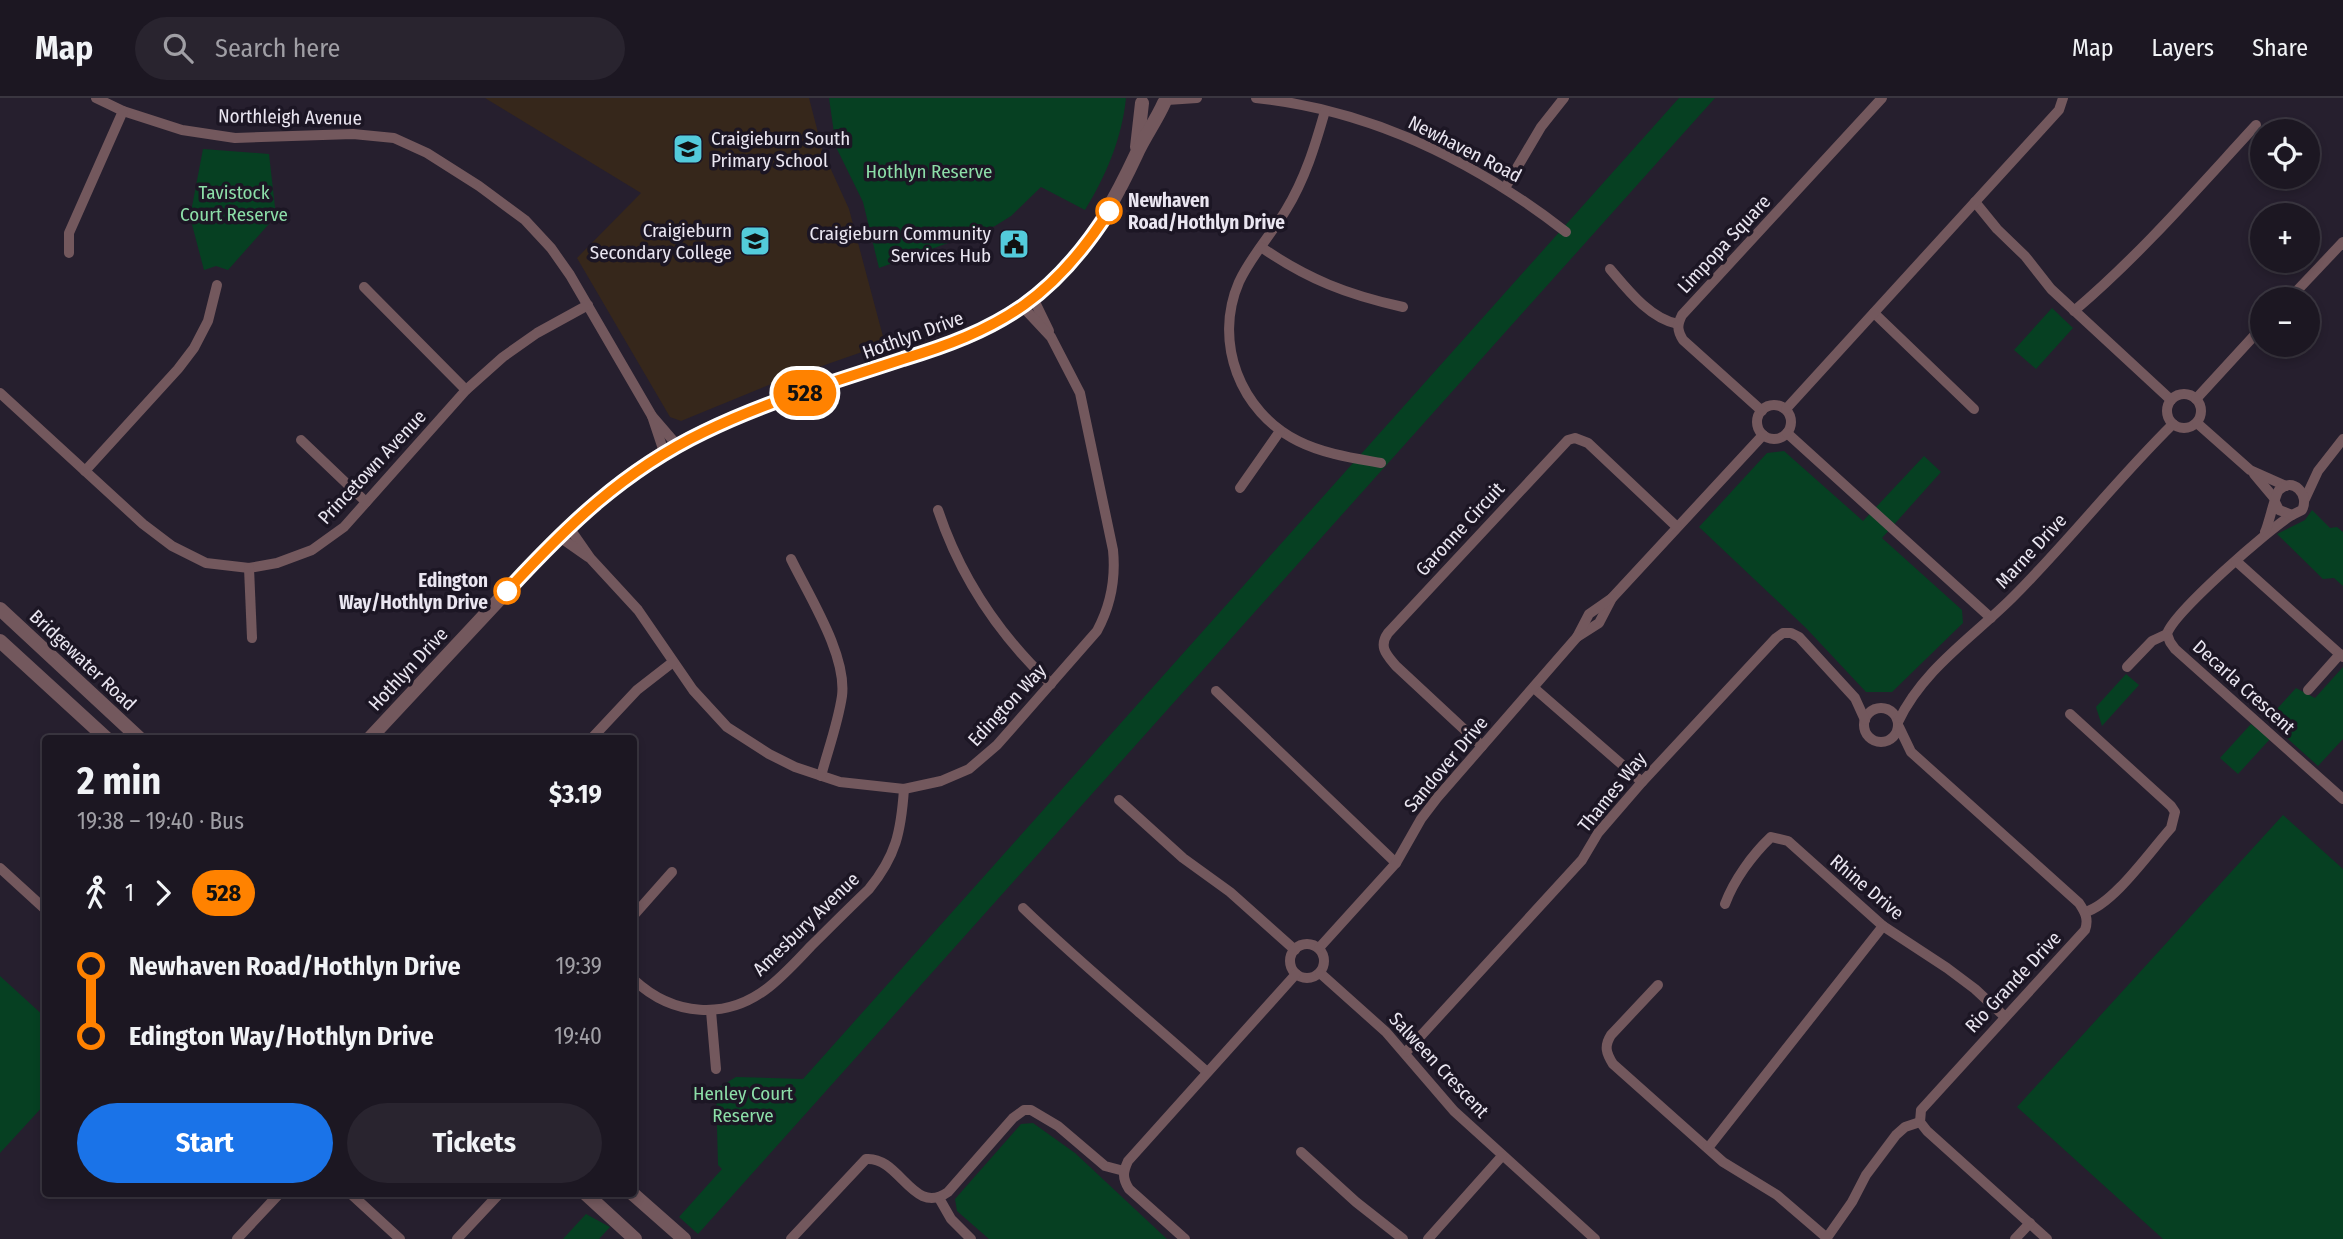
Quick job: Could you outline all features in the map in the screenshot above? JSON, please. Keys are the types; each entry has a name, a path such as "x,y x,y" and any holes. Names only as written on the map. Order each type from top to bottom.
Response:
{"street":[{"name":"Northleigh Avenue","path":"96,98 123,111 181,130 235,138 353,134 394,138 427,153 479,186 525,220 551,248 588,305 671,449"},
{"path":"1140,100 1153,106 1167,100 1197,98"},
{"name":"Newhaven Road","path":"1256,98 1280,99 1358,120 1409,138 1505,188 1566,232"},
{"path":"1505,188 1541,127 1564,98"},
{"name":"Limpopa Square","path":"1762,411 1683,340 1678,333 1678,324 1682,315 1882,98"},
{"path":"1786,410 2059,110 2063,98"},
{"name":"Hothlyn Drive","path":"1137,152 1140,100"},
{"name":"Hothlyn Drive","path":"373,735 563,531 604,494 671,449 759,409 972,335 1028,302 1061,274 1096,230 1109,211 1137,152 1167,100"},
{"path":"69,253 69,233 123,111"},
{"path":"1325,111 1312,157 1296,193 1247,267 1235,293 1229,324 1230,347 1234,366 1248,398 1280,431 1321,450 1381,463"},
{"path":"2074,311 2112,279 2250,131"},
{"path":"1975,202 1997,229 2025,256 2050,289 2171,400"},
{"path":"2300,287 2343,242"},
{"path":"1261,247 1286,265 1321,283 1349,294 1403,307"},
{"path":"1610,269 1656,316 1678,324"},
{"path":"85,471 194,348 208,321 217,285"},
{"path":"364,287 467,390"},
{"name":"Edington Way","path":"563,531 638,610 693,690 727,727 769,754 821,776 859,785 904,789 941,781 969,769 997,744 1097,631 1107,612 1115,571 1084,409 1072,373 1028,302"},
{"name":"Princetown Avenue","path":"0,393 143,524 172,546 206,563 249,568 277,563 312,550 344,527 467,390 503,357 537,333 588,305"},
{"path":"1874,313 1974,409"},
{"path":"2196,399 2250,340"},
{"path":"2181,395 2196,399 2201,408 2197,422 2188,428 2173,424 2167,410 2171,400 2181,395"},
{"path":"1772,405 1786,410 1791,420 1787,433 1777,439 1763,435 1757,424 1762,411 1772,405"},
{"path":"2197,422 2250,470 2283,513 2292,515 2302,510 2318,471 2343,439"},
{"name":"Marne Drive","path":"1898,724 1911,697 1941,663 1991,618 2173,424"},
{"path":"1240,488 1280,431"},
{"path":"1787,433 1991,618"},
{"name":"Sandover Drive","path":"1319,948 1395,863 1421,819 1577,638 1589,614 1612,598 1763,435"},
{"name":"Garonne Circuit","path":"1482,746 1384,652 1382,645 1388,633 1569,440 1575,438 1588,443 1677,527"},
{"path":"301,440 366,502"},
{"path":"2334,452 2343,460"},
{"path":"2250,470 2302,491 2305,499"},
{"path":"2275,500 2279,491 2318,471"},
{"name":"Decarla Crescent","path":"2264,535 2275,500"},
{"path":"939,510 948,540 981,603 1011,643 1051,684"},
{"name":"Decarla Crescent","path":"2292,515 2264,535 2236,561 2175,620 2167,634 2175,649 2343,799"},
{"path":"791,559 828,635 841,674 842,695 821,776"},
{"path":"2236,561 2341,656 2311,686 2324,691"},
{"path":"249,568 252,638"},
{"name":"Bridgewater Road","path":"0,609 136,735"},
{"name":"Thames Way","path":"1406,1052 1582,860 1598,833 1642,782 1776,638 1783,633 1798,636 1855,698 1865,720"},
{"path":"2127,667 2152,641 2167,634"},
{"path":"0,641 103,735"},
{"path":"595,735 637,690 673,662"},
{"path":"1534,688 1642,782"},
{"path":"1216,691 1395,863"},
{"name":"Marne Drive","path":"1880,708 1911,697"},
{"name":"Thames Way","path":"1855,698 1880,708"},
{"path":"1911,752 1894,713 1880,708 1869,713 1865,720 1867,735 1875,741 1911,752 2079,903 2085,912 2108,900 2171,828 2175,812 2070,714"},
{"path":"1883,742 1894,737 1898,724"},
{"name":"Amesbury Avenue","path":"637,983 661,1000 688,1010 711,1012 733,1007 769,987 869,890 889,861 901,827 904,789"},
{"path":"1119,800 1183,858 1230,892 1295,950"},
{"name":"Rhine Drive","path":"1725,904 1731,889 1763,845 1771,838 1788,841 1883,926 1947,968 2004,1016"},
{"path":"0,868 42,906"},
{"path":"637,912 672,873"},
{"path":"1023,908 1095,976 1126,999 1207,1072"},
{"name":"Rio Grande Drive","path":"1920,1122 1921,1110 1927,1101 2085,930 2085,912"},
{"path":"1708,1148 1883,926"},
{"path":"1305,944 1319,948 1324,959 1320,973 1309,978 1296,974 1291,964 1295,950 1305,944"},
{"name":"Salween Crescent","path":"1320,973 1406,1052 1454,1111 1595,1239"},
{"path":"1185,1239 1129,1189 1124,1180 1128,1161 1296,974"},
{"path":"1658,985 1611,1035 1606,1044 1606,1054 1613,1064 1708,1148 1741,1174 1777,1195 1826,1239 1852,1202 1866,1175 1896,1135 1905,1127 1920,1122 2047,1239"},
{"path":"711,1012 716,1069"},
{"path":"791,1239 866,1159 875,1158 883,1162 928,1199 939,1198 948,1192 1013,1118 1024,1110 1031,1110 1058,1126 1105,1166 1124,1171"},
{"path":"1301,1153 1403,1239"},
{"path":"1428,1239 1503,1156"},
{"path":"237,1239 276,1197"},
{"path":"354,1197 400,1239"},
{"path":"457,1239 496,1197"},
{"path":"589,1197 635,1239"},
{"path":"636,1197 684,1239"},
{"path":"939,1198 951,1219 971,1239"},
{"path":"2015,1239 2030,1223"}],"shaded area":[{"name":"Craigieburn Secondary College","path":"485,98 809,98 823,152 849,209 885,344 776,382 681,421 670,417 577,258 641,193"}],"green space":[{"name":"Hothlyn Reserve","path":"829,98 1126,98 1121,128 1112,156 1085,210 1041,187 1011,216 995,226 879,268 863,202 836,147"},
{"name":"Henley Court Reserve","path":"1679,98 1715,98 698,1234 679,1217 722,1169 718,1165 716,1089 736,1077 803,1079"},
{"name":"Tavistock Court Reserve","path":"203,149 269,154 276,216 228,270 216,266 204,270 190,217"},
{"path":"2052,308 2073,328 2036,369 2014,350"},
{"path":"1784,451 1863,521 1924,456 1941,472 1882,538 1962,610 1963,623 1892,692 1866,692 1806,628 1699,527 1767,453"},
{"path":"2312,510 2330,528 2337,527 2343,532 2343,586 2334,578 2323,579 2277,534 2305,520"},
{"path":"2343,667 2343,739 2318,766 2267,720 2296,688 2315,698"},
{"path":"2126,674 2139,685 2102,726 2096,707"},
{"path":"2251,724 2270,739 2238,774 2220,758"},
{"path":"2283,815 2343,869 2343,1239 2163,1239 2017,1107"},
{"path":"0,976 42,1014 42,1107 0,1153"},
{"path":"1033,1123 1075,1153 1167,1239 989,1239 957,1211 955,1199 1021,1124"},
{"path":"586,1214 610,1227 599,1239 563,1239"}],"bus line":[{"name":"528","path":"507,591 558,536 596,501 664,452 759,409 972,335 1022,306 1061,274 1109,211"}],"place":[{"name":"Craigieburn South Primary School","path":"688,149"},
{"name":"Newhaven Road/Hothlyn Drive","path":"1109,211"},
{"name":"Craigieburn Secondary College","path":"755,241"},
{"name":"Craigieburn Community Services Hub","path":"1014,244"},
{"name":"Edington Way/Hothlyn Drive","path":"507,591"}]}
